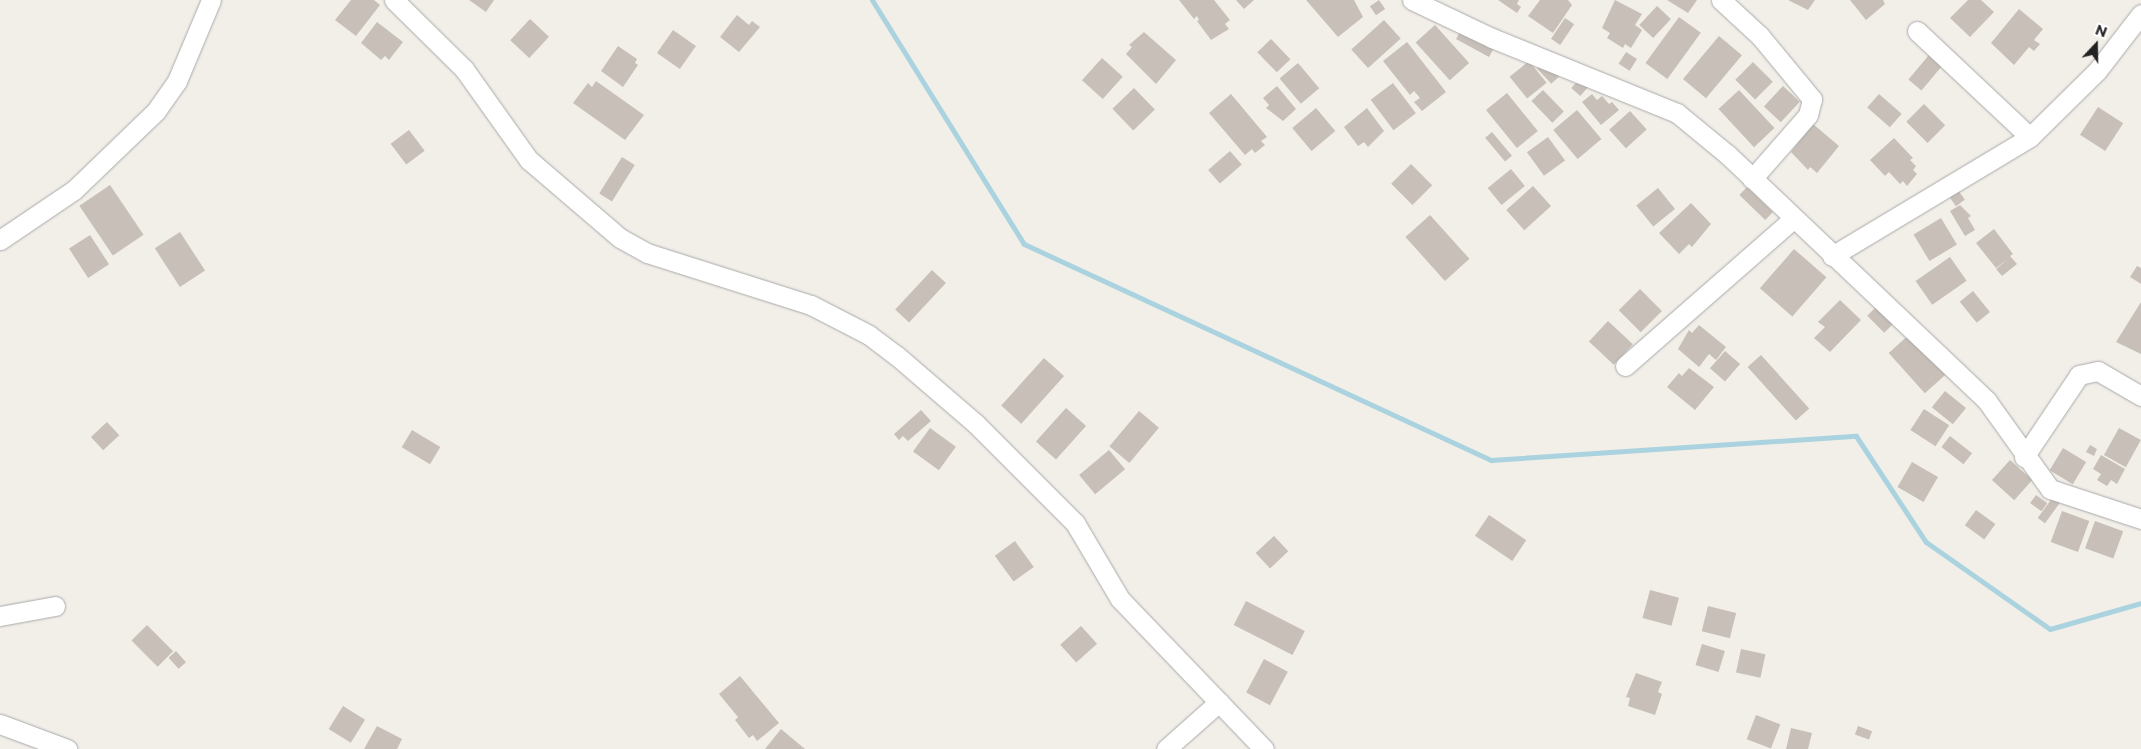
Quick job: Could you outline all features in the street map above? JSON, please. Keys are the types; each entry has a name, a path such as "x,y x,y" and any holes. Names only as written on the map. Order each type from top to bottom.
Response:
{"street":[{"path":"0,240 74,190 156,111 177,80 211,0"},
{"path":"394,0 464,69 529,160 620,238 647,253 811,305 869,335 897,356 976,424 1075,523 1120,599 1264,749"},
{"path":"1412,0 1492,38 1656,102 1677,113 1752,178 1832,256 1987,401 2024,457 2050,489 2141,519"},
{"path":"1721,0 1760,36 1812,99 1808,115 1752,178"},
{"path":"2136,0 2141,6"},
{"path":"1832,256 2030,137 2097,71 2141,14"},
{"path":"1917,31 2030,137"},
{"path":"1625,366 1793,218"},
{"path":"2024,457 2079,375 2098,371 2141,396"},
{"path":"0,616 55,606"},
{"path":"1166,749 1218,702"},
{"path":"0,724 67,749"}],"building":[{"path":"351,0 374,0 380,5 356,36 335,20"},
{"path":"469,0 494,0 486,12"},
{"path":"1179,0 1214,0 1230,20 1225,24 1229,29 1211,40 1197,21 1199,20 1197,16 1194,19"},
{"path":"1236,0 1254,0 1244,9"},
{"path":"1306,0 1354,0 1363,17 1338,37"},
{"path":"1379,0 1385,9 1376,15 1370,6"},
{"path":"1498,0 1519,0 1517,4 1521,7 1517,13"},
{"path":"1540,0 1568,0 1572,5 1553,33 1528,16"},
{"path":"1615,0 1642,14 1635,25 1642,30 1631,48 1625,44 1623,48 1607,38 1610,33 1602,28"},
{"path":"1667,0 1697,0 1688,13"},
{"path":"1788,0 1815,0 1808,10"},
{"path":"1850,0 1883,0 1885,4 1866,20"},
{"path":"1968,0 1981,0 1994,12 1970,37 1950,18"},
{"path":"1657,6 1671,19 1653,38 1639,25"},
{"path":"2019,9 2043,29 2034,40 2040,44 2034,51 2029,47 2014,65 1991,43"},
{"path":"737,15 749,25 752,21 760,27 739,52 720,37"},
{"path":"1679,17 1701,33 1667,79 1645,63"},
{"path":"1565,18 1574,24 1560,45 1551,39"},
{"path":"530,19 549,37 529,58 510,40"},
{"path":"1384,20 1401,39 1368,68 1351,49"},
{"path":"377,22 403,42 389,60 385,56 381,60 361,43"},
{"path":"1435,25 1469,63 1450,80 1416,42"},
{"path":"673,30 696,46 680,69 657,53"},
{"path":"1144,32 1176,60 1156,84 1126,54 1132,47 1129,45"},
{"path":"1460,32 1481,44 1484,39 1495,46 1489,57 1456,39"},
{"path":"1719,36 1742,55 1706,98 1683,79"},
{"path":"1271,39 1290,59 1277,72 1257,52"},
{"path":"1407,42 1446,92 1422,111 1414,102 1420,98 1414,91 1410,95 1383,61"},
{"path":"618,46 637,59 635,63 638,65 623,87 601,71"},
{"path":"1626,52 1637,59 1630,71 1619,64"},
{"path":"1929,55 1942,66 1921,90 1908,80"},
{"path":"1102,58 1123,77 1103,99 1082,80"},
{"path":"1529,61 1547,83 1527,98 1510,77"},
{"path":"1545,61 1559,76 1551,84 1537,69"},
{"path":"1753,62 1773,82 1755,99 1735,80"},
{"path":"1298,63 1319,88 1301,104 1280,78"},
{"path":"1582,76 1591,84 1580,96 1571,88"},
{"path":"596,81 644,115 625,140 573,103 588,83 592,87"},
{"path":"1393,83 1416,113 1394,130 1371,100"},
{"path":"1277,86 1296,109 1283,121 1266,108 1269,105 1263,98"},
{"path":"1783,86 1800,102 1781,122 1764,106"},
{"path":"1134,88 1155,110 1133,130 1112,109"},
{"path":"1543,90 1564,112 1552,123 1531,101"},
{"path":"1739,90 1774,128 1754,147 1719,109"},
{"path":"1507,93 1538,131 1517,148 1486,110"},
{"path":"1231,94 1267,137 1261,141 1265,145 1255,153 1252,149 1245,155 1209,113"},
{"path":"1592,94 1597,100 1602,96 1609,104 1612,102 1619,110 1601,125 1582,102"},
{"path":"1879,94 1902,114 1890,127 1867,108"},
{"path":"1924,104 1945,125 1928,143 1906,122"},
{"path":"2098,107 2123,123 2105,151 2080,135"},
{"path":"1316,108 1335,131 1312,151 1292,128"},
{"path":"1367,108 1384,131 1368,147 1364,142 1358,146 1344,127"},
{"path":"1577,110 1601,139 1578,159 1553,130"},
{"path":"1630,111 1647,130 1626,148 1609,130"},
{"path":"1813,124 1839,146 1817,173 1810,167 1808,170 1791,152"},
{"path":"409,130 425,151 406,165 391,144"},
{"path":"1492,132 1512,156 1505,162 1485,138"},
{"path":"1548,137 1565,160 1544,176 1527,152"},
{"path":"1894,138 1913,158 1910,160 1916,166 1913,170 1917,174 1907,186 1903,181 1900,184 1889,172 1885,176 1870,160"},
{"path":"1230,151 1242,165 1220,184 1208,170"},
{"path":"622,157 635,165 612,201 599,193"},
{"path":"1411,164 1432,185 1412,205 1391,184"},
{"path":"1511,169 1525,186 1502,205 1488,188"},
{"path":"110,185 144,235 113,255 79,206"},
{"path":"1533,186 1551,206 1524,230 1506,210"},
{"path":"1747,187 1773,212 1765,220 1739,195"},
{"path":"1658,188 1675,209 1653,227 1636,206"},
{"path":"1958,190 1965,200 1956,206 1949,196"},
{"path":"1691,203 1711,224 1692,247 1689,244 1679,254 1659,233"},
{"path":"1960,205 1971,216 1968,218 1975,230 1965,236 1950,211"},
{"path":"1430,215 1469,259 1445,281 1405,237"},
{"path":"1941,218 1957,245 1930,261 1914,234"},
{"path":"1994,229 2013,254 2010,256 2017,264 2002,276 1996,269 2008,259 1996,268 1976,243"},
{"path":"180,232 205,271 180,287 155,248"},
{"path":"90,235 109,264 88,278 69,249"},
{"path":"1794,249 1826,277 1792,316 1760,288"},
{"path":"1950,257 1967,281 1932,305 1916,281"},
{"path":"2137,266 2141,268 2141,284 2130,277"},
{"path":"932,270 946,283 909,322 895,309"},
{"path":"1640,289 1662,311 1641,332 1619,310"},
{"path":"1973,291 1990,312 1977,323 1960,302"},
{"path":"1840,300 1861,320 1830,352 1814,338 1825,327 1818,322"},
{"path":"2141,302 2141,354 2116,342"},
{"path":"1880,303 1897,320 1884,333 1867,316"},
{"path":"1608,321 1633,344 1614,365 1589,341"},
{"path":"1699,325 1726,347 1716,360 1709,354 1699,367 1678,349 1689,330 1692,333"},
{"path":"1911,333 1947,373 1925,393 1889,353"},
{"path":"1725,351 1740,364 1725,381 1710,368"},
{"path":"1761,355 1809,409 1796,421 1748,367"},
{"path":"1044,358 1064,376 1021,424 1001,406"},
{"path":"1689,368 1714,387 1695,410 1667,387 1679,373 1682,376"},
{"path":"1945,391 1966,408 1953,424 1932,407"},
{"path":"1066,408 1086,426 1056,460 1036,441"},
{"path":"1924,409 1949,425 1936,446 1910,430"},
{"path":"921,410 931,421 908,441 903,436 899,440 894,434"},
{"path":"1139,411 1159,428 1129,463 1109,446"},
{"path":"107,422 119,435 103,450 91,437"},
{"path":"930,428 956,447 939,470 913,451"},
{"path":"2119,428 2141,440 2126,467 2104,455"},
{"path":"412,430 440,447 430,464 402,447"},
{"path":"1950,436 1972,453 1963,464 1941,447"},
{"path":"2090,445 2097,449 2094,456 2086,452"},
{"path":"2063,448 2086,462 2073,484 2050,470"},
{"path":"1109,450 1125,469 1095,494 1079,475"},
{"path":"2101,455 2125,469 2117,484 2111,480 2107,486 2097,480 2101,474 2093,469"},
{"path":"2010,460 2032,480 2014,500 1992,480"},
{"path":"1912,462 1938,477 1923,502 1898,487"},
{"path":"2036,495 2047,503 2041,511 2030,503"},
{"path":"2053,497 2060,502 2045,523 2038,518"},
{"path":"1976,510 1995,524 1984,539 1965,525"},
{"path":"2062,511 2089,521 2078,552 2051,542"},
{"path":"1489,515 1526,540 1512,561 1475,536"},
{"path":"2095,521 2123,531 2113,559 2085,548"},
{"path":"1274,536 1288,551 1270,568 1256,553"},
{"path":"1015,541 1034,567 1014,582 995,556"},
{"path":"1650,590 1679,598 1671,626 1642,618"},
{"path":"1246,601 1305,631 1293,655 1234,625"},
{"path":"1708,606 1736,613 1730,638 1702,631"},
{"path":"147,625 173,651 158,667 131,641"},
{"path":"1081,626 1097,644 1076,663 1060,645"},
{"path":"1702,644 1725,651 1719,672 1696,665"},
{"path":"1741,649 1765,654 1760,678 1736,672"},
{"path":"176,651 186,662 179,669 169,658"},
{"path":"1264,659 1288,672 1270,705 1246,693"},
{"path":"1636,673 1662,682 1658,692 1662,694 1655,715 1628,706 1630,698 1626,697"},
{"path":"740,676 779,723 757,741 753,735 749,738 735,720 738,717 719,694"},
{"path":"343,706 365,720 351,743 329,729"},
{"path":"1756,715 1780,724 1771,749 1747,739"},
{"path":"377,726 402,739 397,749 364,749"},
{"path":"1858,726 1872,731 1869,740 1855,734"},
{"path":"1791,728 1812,733 1808,749 1786,749"},
{"path":"781,729 805,749 765,749"}],"waterway":[{"path":"872,0 1024,244 1491,460 1856,436 1926,542 2050,629 2141,603"}]}
